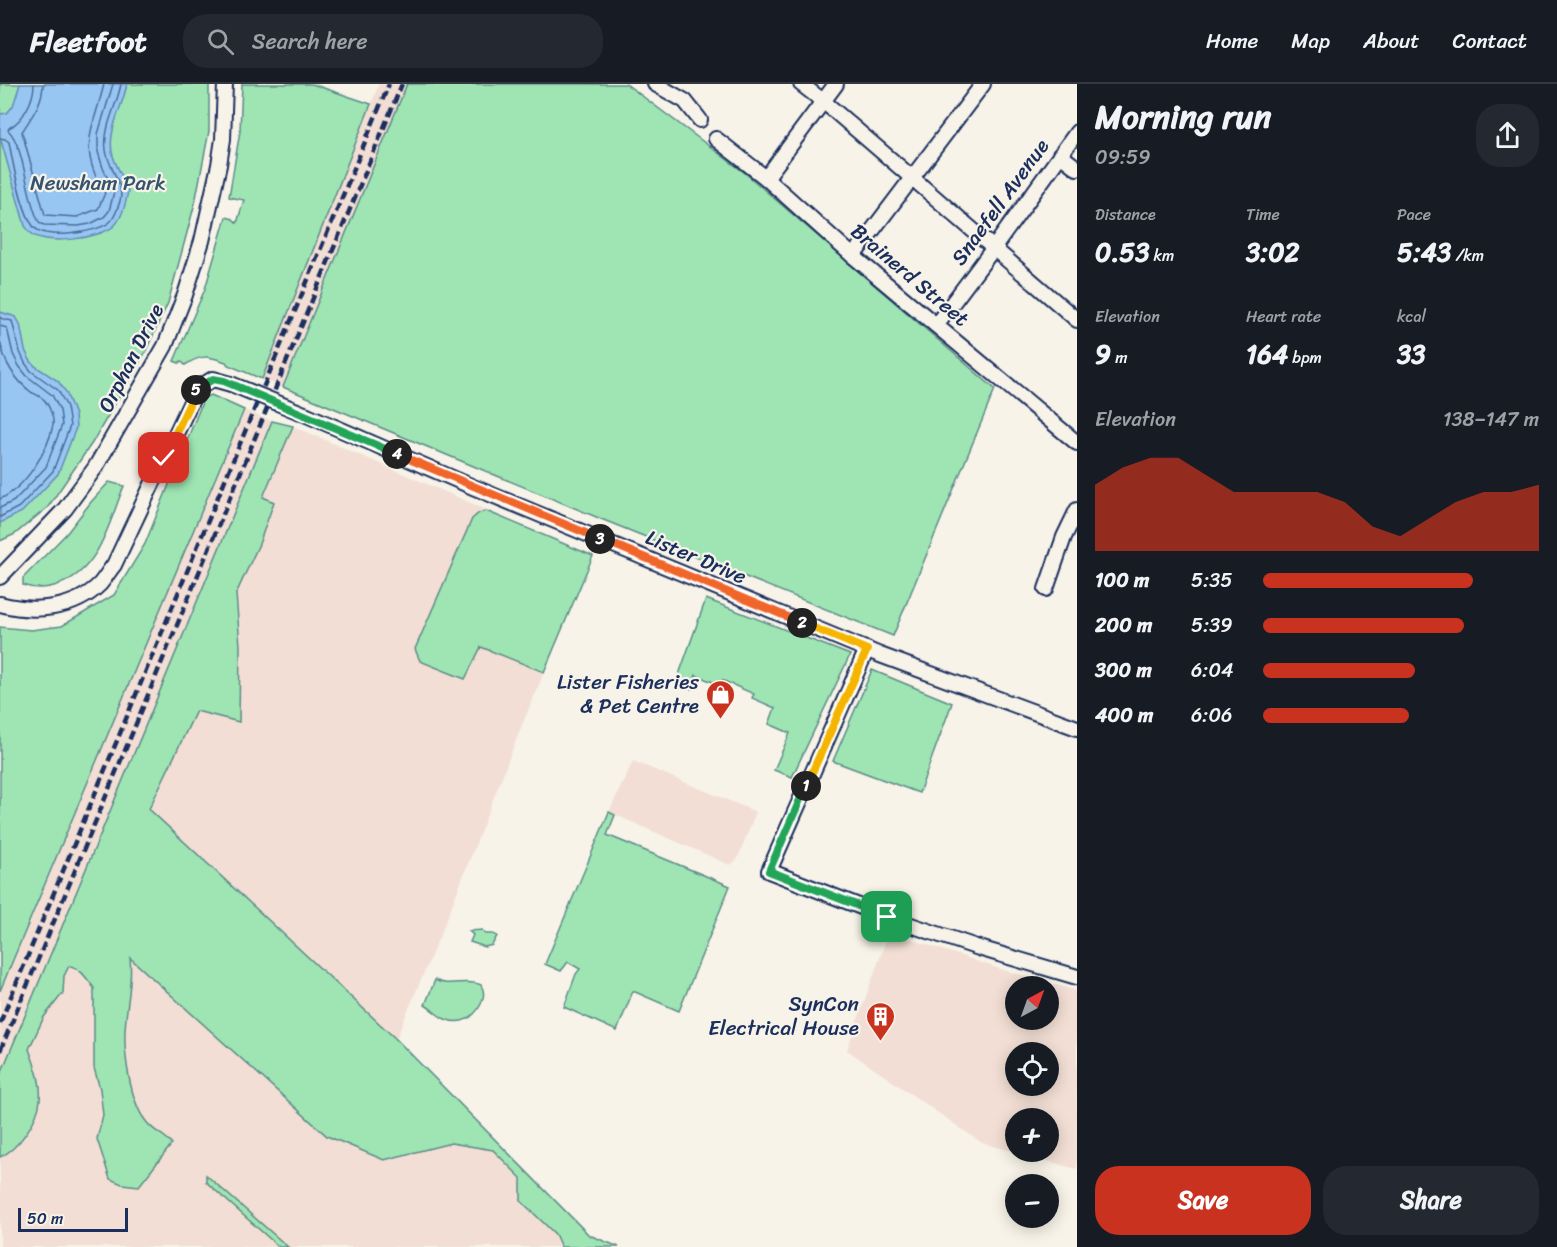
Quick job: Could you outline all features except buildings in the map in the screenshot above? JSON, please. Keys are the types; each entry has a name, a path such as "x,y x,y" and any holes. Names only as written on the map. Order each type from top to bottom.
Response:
{"street":[{"name":"Orphan Drive","path":"0,578 65,509 95,468 165,346 185,295 202,241 223,139 225,84"},
{"path":"655,84 685,101 700,120"},
{"path":"801,84 824,101 1077,320"},
{"path":"766,178 836,84"},
{"path":"854,256 983,84"},
{"name":"Snaefell Avenue","path":"936,325 1077,132"},
{"name":"Brainerd Street","path":"716,140 766,178 854,256 1077,443"},
{"path":"1060,155 1077,168"},
{"name":"Lister Drive","path":"0,604 32,609 61,607 85,596 101,583 114,565 197,389 213,379 307,415 462,482 867,650 1077,728"},
{"path":"1046,589 1064,537 1077,510"},
{"path":"867,650 769,871 897,921 1077,977"}],"shaded area":[{"path":"379,84 408,84 283,387 262,379"},
{"path":"244,410 272,421 0,1076 0,993"},
{"path":"293,426 593,556 522,725 445,923 396,1039 149,809 196,711 239,721 240,646 236,594 274,502 263,497"},
{"path":"633,761 756,812 737,860 730,865 609,812"},
{"path":"889,932 1024,976 1005,976 1005,1030 1059,1030 1059,986 1077,991 1077,1169 1051,1162 1059,1162 1059,1108 1005,1108 1005,1149 982,1143 847,1050"},
{"path":"63,948 130,957 327,1136 384,1160 451,1143 493,1150 521,1178 521,1201 555,1234 561,1247 0,1247 0,1105"}],"green space":[{"name":"Newsham Park","path":"0,84 209,84 209,131 195,203 168,303 144,355 92,443 48,507 15,534 0,541"},
{"path":"242,84 312,84 371,104 262,379 214,358 196,359 185,365 181,361 179,363 174,361 205,289 226,217 237,223 244,200 229,197 240,131"},
{"path":"407,84 626,84 745,173 995,389 893,636 606,521 283,387"},
{"path":"211,395 244,410 0,991 0,627 31,630 62,626 114,595 145,544 204,398"},
{"path":"272,421 293,426 263,497 274,502 259,544 236,594 240,646 239,722 196,711 149,809 396,1039 589,1235 619,1247 561,1247 555,1234 521,1201 521,1178 493,1150 451,1143 384,1160 327,1136 130,958 131,976 125,1031 129,1077 135,1101 145,1120 172,1144 139,1186 122,1184 110,1179 97,1139 103,1115 100,1089 94,1068 94,988 80,971 69,966 64,976 63,993 44,1017 29,1049 40,1087 40,1100 35,1117 14,1148 0,1157 0,1076"},
{"path":"109,482 124,486 108,529 94,556 85,567 74,577 55,586 37,588 23,585 23,578 67,533"},
{"path":"486,511 593,556 544,672 481,647 465,679 420,661 415,649 472,519"},
{"path":"706,599 850,655 792,777 774,770 790,733 769,724 775,708 752,698 754,694 722,680 720,685 696,675 691,689 676,683"},
{"path":"872,670 952,703 919,793 833,761"},
{"path":"609,812 615,815 607,835 730,886 679,1011 633,991 617,1031 564,1007 580,969 568,962 561,971 545,964"},
{"path":"482,930 485,934 497,936 492,945 485,947 470,942 473,935 469,931"},
{"path":"435,980 481,985 483,997 481,1004 471,1017 462,1021 445,1019 425,1005"},
{"path":"206,1175 288,1247 279,1247 206,1182"}],"water":[{"path":"20,84 127,84 111,143 113,157 128,191 120,218 108,230 86,237 60,240 38,237 25,226 0,137 0,112 1,114 7,113 13,106"},
{"path":"0,312 16,317 30,360 35,366 58,381 66,392 75,415 76,428 58,474 22,512 0,523"}],"railway":[{"path":"0,1023 389,84"},
{"path":"0,1051 402,84"}],"place":[{"name":"Lister Fisheries & Pet Centre","path":"720,720"},
{"name":"SynCon Electrical House","path":"880,1042"}],"route":[{"path":"164,458 197,389 213,379 224,381 867,650 769,871 887,917"}]}
